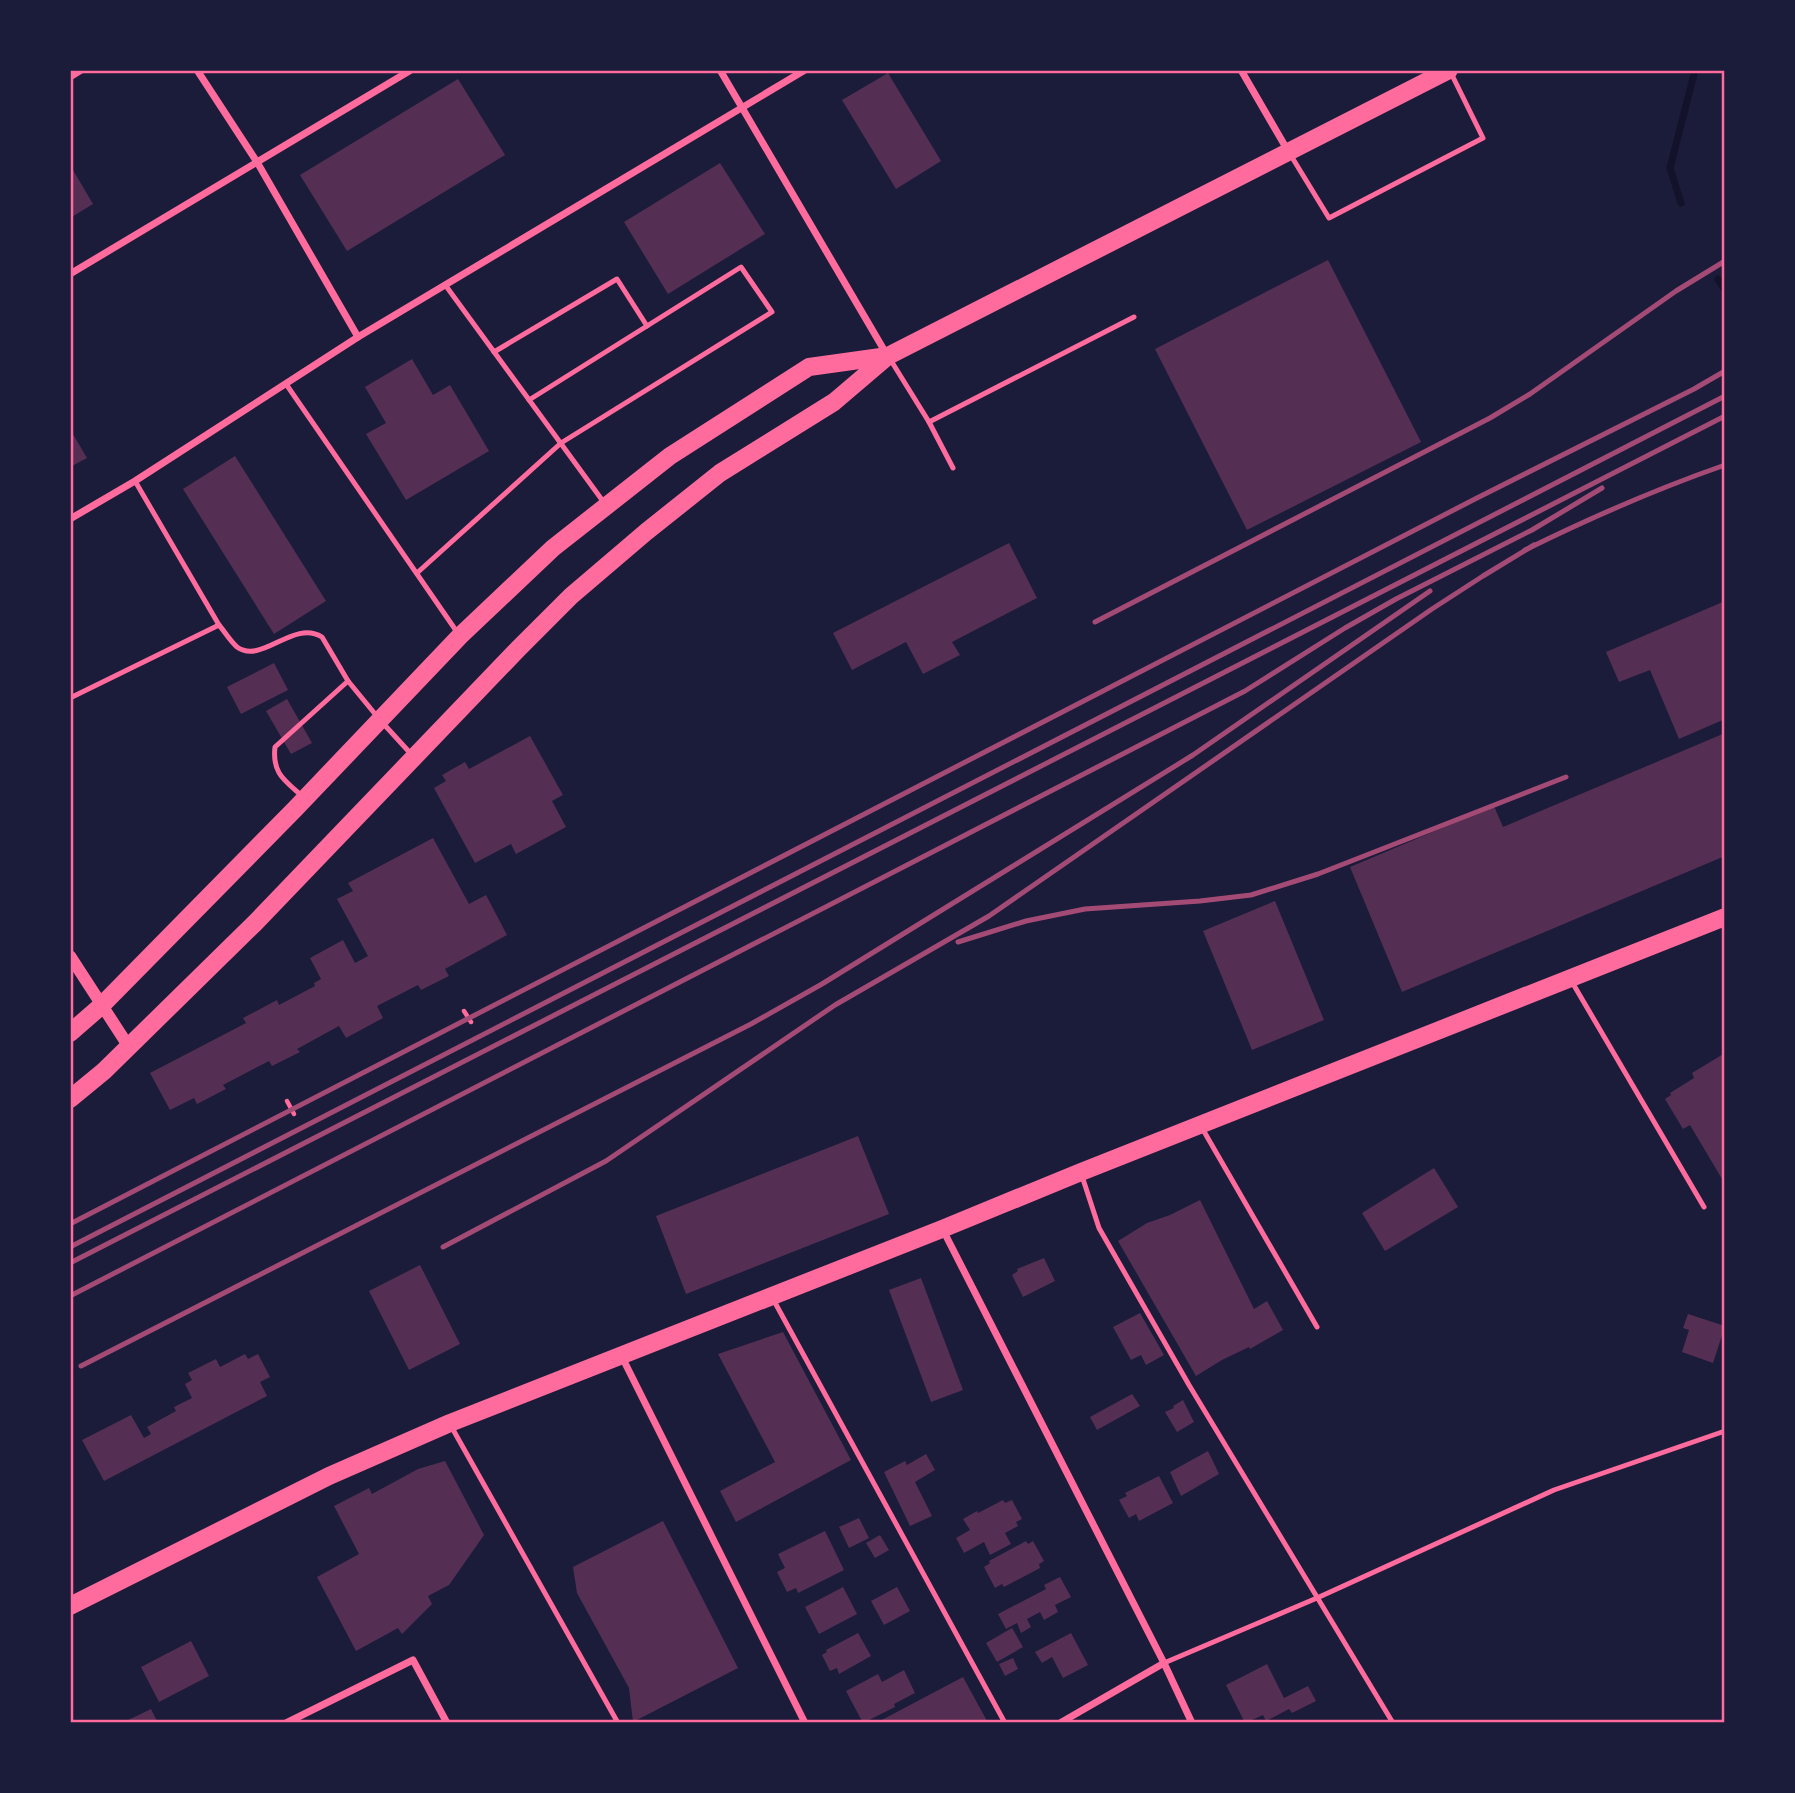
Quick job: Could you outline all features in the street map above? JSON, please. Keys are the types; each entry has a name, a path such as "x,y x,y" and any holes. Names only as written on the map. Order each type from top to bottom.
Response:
{"main road":[{"path":"70,1099 104,1071 255,923 571,596 720,473 834,402 888,356 1449,70"},
{"path":"70,1033 101,1006 460,636 553,548 670,456 808,367 888,356"},
{"path":"70,1606 342,1470 450,1423 1570,979 1723,921"}],"street":[{"path":"197,70 257,162 358,337"},
{"path":"70,274 411,70"},
{"path":"720,70 888,356"},
{"path":"70,519 135,481 358,337 805,70"},
{"path":"1241,70 1289,151"},
{"path":"70,956 128,1047"},
{"path":"942,1229 1164,1663 1192,1723"},
{"path":"621,1355 805,1723"},
{"path":"286,1723 414,1660 447,1723"},
{"path":"1060,1723 1164,1663"}],"lane":[{"path":"70,78 83,70"},
{"path":"1289,151 1329,218 1483,138 1449,70"},
{"path":"416,573 561,443 772,312 741,267 529,400"},
{"path":"494,352 617,279 647,326"},
{"path":"446,286 607,506"},
{"path":"929,422 1134,317"},
{"path":"888,356 929,422 953,468"},
{"path":"286,384 460,636"},
{"path":"135,481 219,625 236,646 244,650 256,650 299,633 316,634 322,638 348,681 414,757"},
{"path":"70,698 219,625"},
{"path":"305,798 278,770 274,759 275,747 348,681"},
{"path":"1570,979 1704,1207"},
{"path":"1200,1125 1317,1327"},
{"path":"1081,1172 1099,1228 1196,1397 1393,1723"},
{"path":"772,1296 1005,1723"},
{"path":"450,1423 618,1723"},
{"path":"1164,1663 1317,1598 1554,1490 1725,1431"}],"path":[{"path":"464,1011 471,1022"},
{"path":"287,1101 294,1114"}],"building":[{"path":"888,73 941,161 896,189 842,100"},
{"path":"458,79 505,155 347,251 300,175"},
{"path":"720,163 765,234 668,294 624,222"},
{"path":"70,165 93,204 70,218"},
{"path":"1328,260 1421,442 1247,530 1155,349"},
{"path":"412,359 433,395 450,385 489,451 406,500 366,434 386,423 365,387"},
{"path":"70,429 87,458 70,467"},
{"path":"235,456 326,601 274,634 183,489"},
{"path":"1009,543 1037,598 952,642 960,655 923,674 906,642 852,670 833,633"},
{"path":"1725,601 1725,719 1679,739 1650,670 1619,682 1606,652"},
{"path":"274,663 288,690 241,714 227,687"},
{"path":"287,699 312,743 291,754 266,711"},
{"path":"1725,733 1725,856 1402,992 1350,867 1494,806 1503,827"},
{"path":"530,736 563,795 552,801 566,827 516,854 511,844 475,863 434,788 446,781 442,775 465,762 469,769"},
{"path":"433,838 469,904 486,895 507,935 445,969 449,976 421,990 418,985 377,1006 383,1018 346,1038 339,1026 297,1049 300,1052 272,1066 269,1061 223,1085 226,1089 197,1104 194,1098 170,1110 150,1073 246,1023 243,1018 277,1000 279,1005 315,986 314,983 321,979 310,958 343,940 355,963 368,956 337,899 353,891 348,883"},
{"path":"1275,901 1324,1020 1252,1050 1203,931"},
{"path":"1725,1053 1725,1184 1690,1125 1683,1129 1665,1099 1694,1078 1692,1073"},
{"path":"858,1136 889,1214 686,1294 656,1216"},
{"path":"1434,1168 1458,1207 1385,1251 1362,1213"},
{"path":"1200,1200 1254,1309 1267,1301 1283,1330 1196,1376 1118,1241 1147,1223"},
{"path":"1044,1258 1055,1281 1023,1297 1012,1275 1017,1269"},
{"path":"420,1265 460,1344 409,1370 369,1291"},
{"path":"921,1278 963,1390 931,1402 889,1290"},
{"path":"1140,1313 1164,1355 1146,1365 1141,1355 1131,1360 1113,1327"},
{"path":"1688,1314 1725,1326 1713,1363 1682,1352 1689,1330 1683,1328"},
{"path":"783,1332 851,1460 736,1522 720,1491 775,1462 718,1354"},
{"path":"245,1354 248,1359 258,1354 270,1377 260,1382 267,1396 104,1481 82,1440 131,1415 144,1438 151,1434 147,1427 176,1411 174,1407 192,1398 185,1384 192,1380 188,1373 216,1359 220,1367"},
{"path":"1132,1394 1140,1406 1097,1430 1090,1417"},
{"path":"1183,1400 1194,1422 1177,1432 1165,1412"},
{"path":"1208,1451 1219,1474 1181,1496 1170,1472"},
{"path":"926,1454 935,1470 915,1482 932,1516 910,1526 884,1472 905,1461 907,1465"},
{"path":"445,1461 484,1535 449,1585 428,1596 432,1604 402,1634 398,1628 356,1651 317,1577 359,1554 334,1506 369,1488 372,1494 418,1469"},
{"path":"1159,1476 1173,1503 1139,1521 1136,1514 1129,1518 1119,1500 1127,1496 1125,1493"},
{"path":"1003,1500 1005,1503 1012,1500 1022,1519 1016,1522 1018,1526 1005,1533 1011,1544 990,1555 984,1542 964,1553 956,1538 970,1530 963,1519"},
{"path":"859,1518 869,1538 849,1548 839,1527"},
{"path":"663,1521 738,1668 633,1722 629,1688 577,1593 573,1567"},
{"path":"825,1531 844,1570 798,1593 796,1588 787,1592 777,1572 785,1568 778,1554"},
{"path":"880,1535 889,1550 875,1558 866,1543"},
{"path":"1026,1541 1028,1544 1033,1541 1044,1561 1039,1564 1040,1568 1004,1587 1002,1584 995,1588 984,1567 989,1561"},
{"path":"1060,1577 1071,1597 1055,1605 1058,1612 1044,1620 1040,1612 1027,1619 1031,1627 1021,1633 1017,1623 1006,1629 998,1614 1046,1589 1044,1585"},
{"path":"843,1587 857,1614 819,1634 805,1607"},
{"path":"897,1587 910,1611 884,1625 871,1601"},
{"path":"1012,1628 1023,1647 997,1662 986,1643"},
{"path":"858,1633 871,1656 839,1674 837,1668 830,1671 822,1655 826,1650"},
{"path":"1071,1633 1088,1665 1063,1678 1052,1657 1042,1663 1035,1652"},
{"path":"191,1641 209,1676 159,1702 141,1667"},
{"path":"1013,1658 1018,1669 1005,1676 999,1664"},
{"path":"1267,1664 1284,1698 1308,1686 1316,1701 1292,1713 1289,1709 1266,1721 1263,1715 1245,1723 1226,1685"},
{"path":"904,1670 915,1693 894,1704 895,1707 863,1723 846,1691 878,1674 882,1682"},
{"path":"963,1677 987,1721 984,1723 876,1723"},
{"path":"151,1709 158,1723 122,1723"}],"waterway":[{"path":"1681,203 1670,168 1695,70"},
{"path":"1718,279 1725,290"}],"railway":[{"path":"1095,622 1490,418 1530,394 1676,291 1725,261"},
{"path":"70,1224 1725,371"},
{"path":"70,1247 1725,396"},
{"path":"70,1263 1725,416"},
{"path":"1525,550 1624,504 1725,465"},
{"path":"70,1296 1245,691 1345,628 1532,530 1602,488"},
{"path":"443,1247 606,1161 835,1005 989,916 1432,609 1534,545"},
{"path":"81,1366 751,1024 822,984 1193,755 1430,591"},
{"path":"958,942 1026,921 1085,909 1251,895 1318,874 1566,777"}]}
